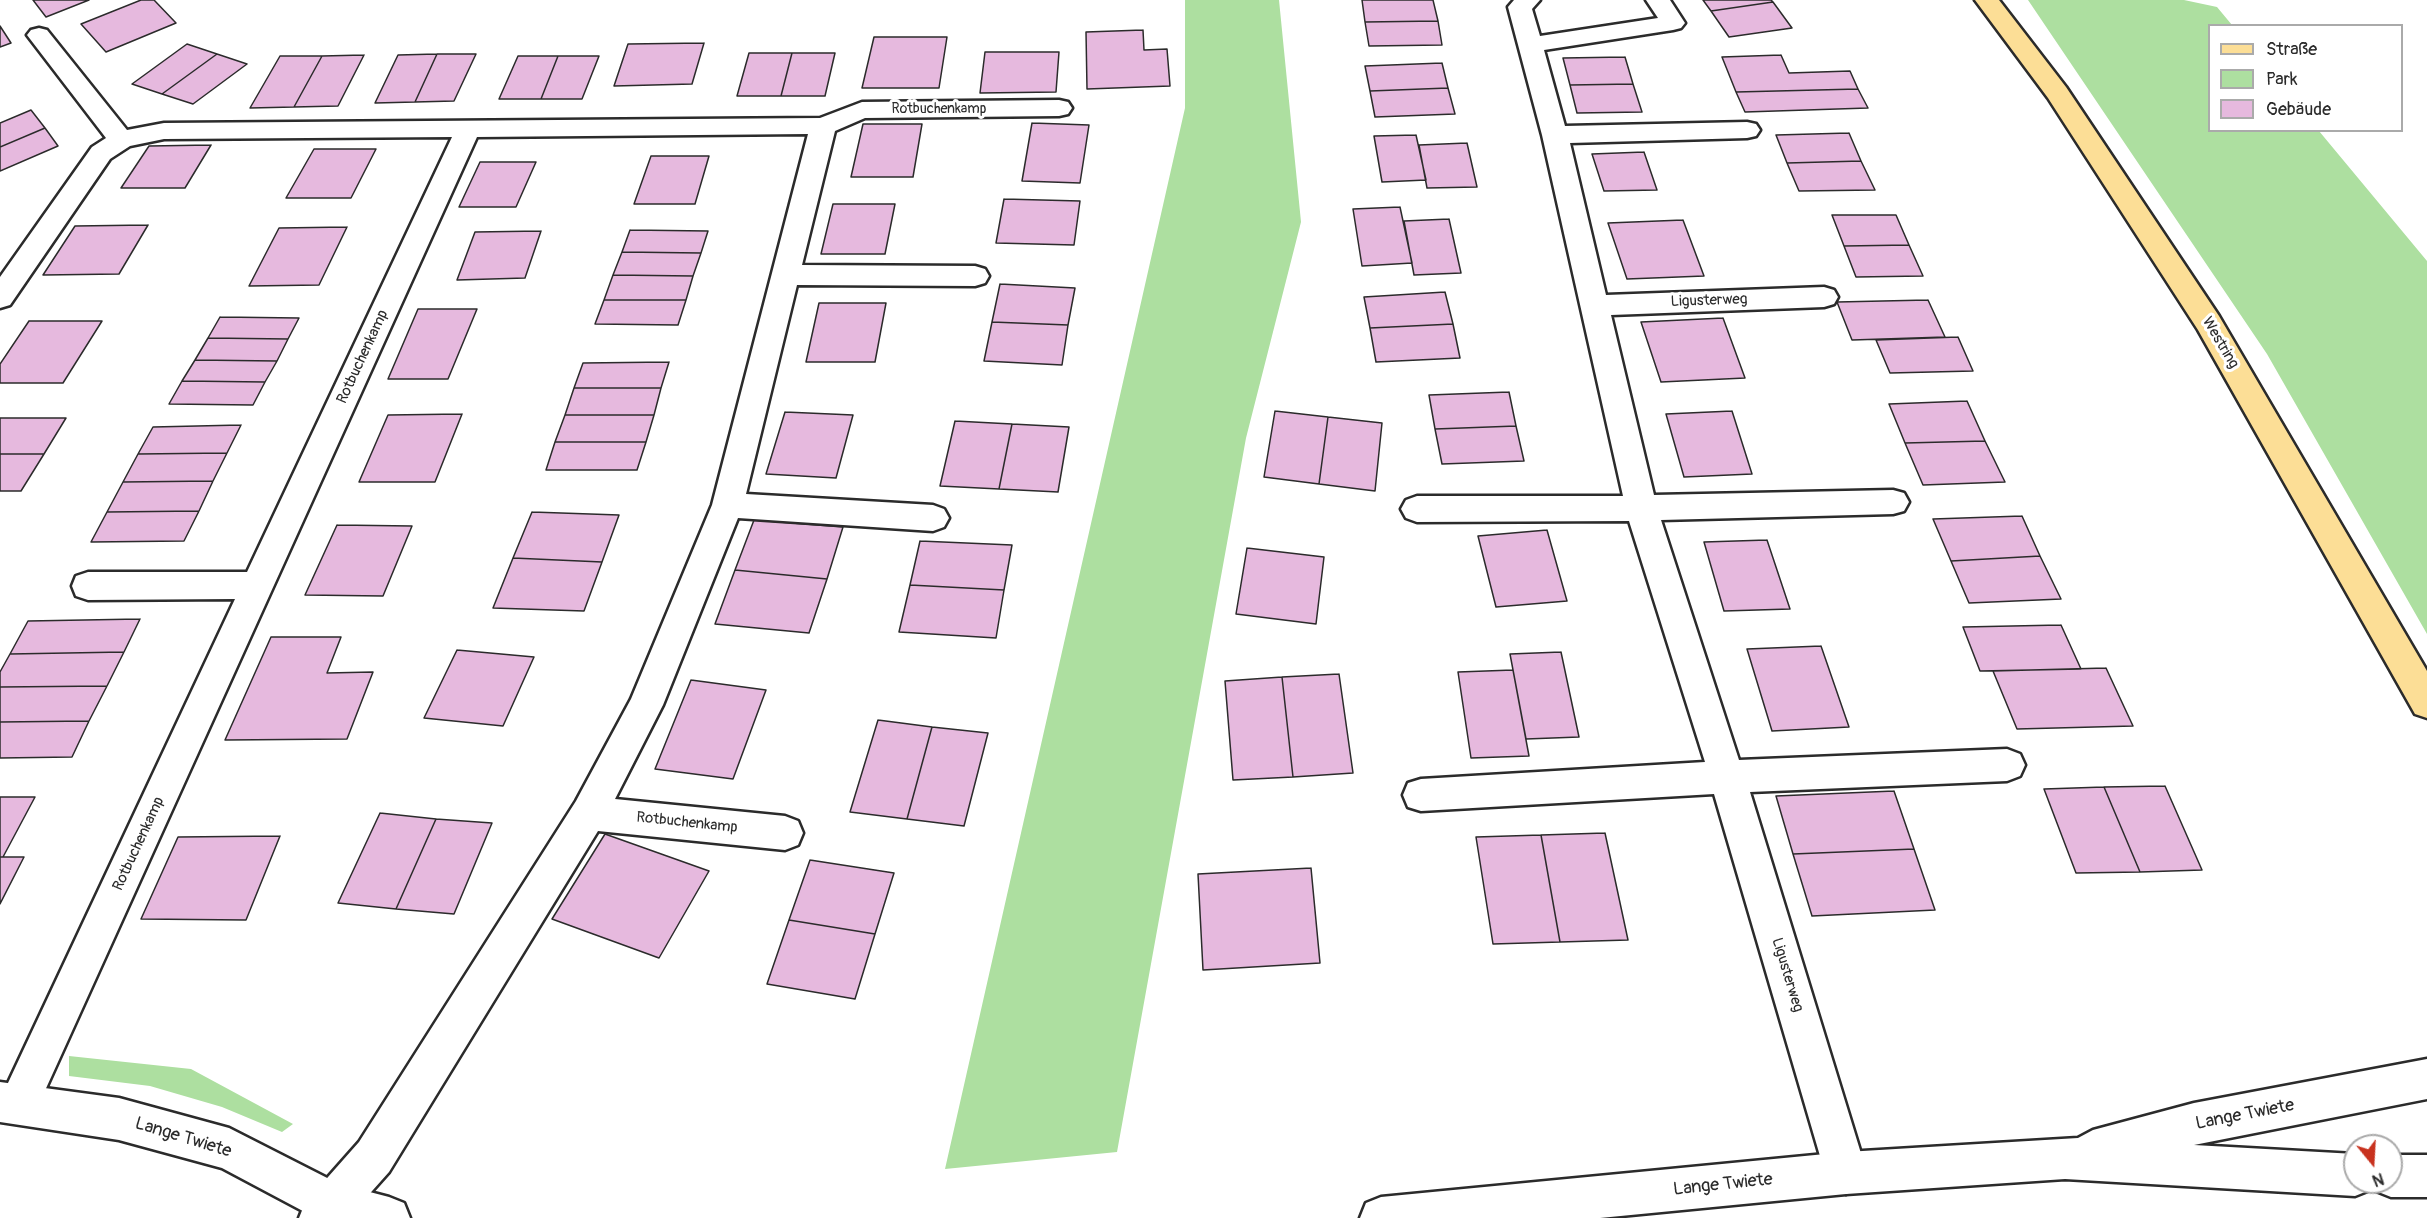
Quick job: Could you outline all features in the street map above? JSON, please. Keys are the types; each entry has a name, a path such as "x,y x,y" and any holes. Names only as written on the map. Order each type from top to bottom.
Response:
{"main road":[{"name":"Westring","path":"1987,0 2056,93 2209,322 2427,703"}],"street":[{"name":"Ligusterweg","path":"1528,0 1520,7 1555,135 1641,508 1727,777 1846,1173"},
{"path":"1532,45 1673,23 1658,0"},
{"path":"39,35 121,140"},
{"name":"Rotbuchenkamp","path":"0,298 101,153 121,140 141,134 164,131 823,126 862,110 1059,108"},
{"path":"326,1211 374,1157 589,813 646,705 728,505 823,126"},
{"name":"Rotbuchenkamp","path":"9,1102 259,585 468,129"},
{"path":"1555,135 1748,130"},
{"path":"787,275 975,276"},
{"name":"Ligusterweg","path":"1594,306 1824,297"},
{"path":"1417,509 1641,508 1893,502"},
{"path":"728,505 933,518"},
{"path":"88,586 259,585"},
{"path":"1421,795 1727,777 2007,765"},
{"name":"Rotbuchenkamp","path":"589,813 785,833"},
{"name":"Lange Twiete","path":"2065,1158 2194,1124 2427,1079"},
{"name":"Lange Twiete","path":"9,1102 119,1119 229,1149 326,1211 390,1218"},
{"name":"Lange Twiete","path":"1381,1218 1846,1173 2065,1158 2343,1174"},
{"path":"2403,1176 2427,1176"}],"green space":[{"path":"1185,0 1279,0 1301,222 1246,438 1117,1152 945,1169 1185,108"},
{"path":"2028,0 2184,0 2217,7 2231,24 2208,24 2208,132 2320,132 2427,261 2427,634 2267,354"},
{"path":"69,1056 191,1069 293,1124 282,1132 222,1107 150,1086 69,1076"}],"building":[{"path":"33,0 89,0 46,17"},
{"path":"141,0 154,0 176,23 106,52 81,24"},
{"path":"1362,0 1433,0 1438,21 1365,22"},
{"path":"1703,0 1771,0 1773,2 1711,11"},
{"path":"1773,2 1792,28 1729,37 1711,11"},
{"path":"1438,21 1442,45 1369,46 1365,22"},
{"path":"0,26 11,43 0,47"},
{"path":"1143,30 1144,50 1167,49 1170,86 1087,89 1086,32"},
{"path":"874,37 947,37 939,88 862,88"},
{"path":"704,43 692,84 614,86 628,44"},
{"path":"187,44 217,54 162,94 132,84"},
{"path":"985,52 1059,52 1056,92 980,93"},
{"path":"749,53 792,53 781,96 737,96"},
{"path":"792,53 835,53 825,96 781,96"},
{"path":"217,54 247,64 193,104 162,94"},
{"path":"437,54 476,54 454,101 415,102"},
{"path":"437,54 415,102 375,103 398,55"},
{"path":"364,55 338,106 294,107 322,56"},
{"path":"1781,55 1789,73 1850,71 1858,89 1736,92 1722,57"},
{"path":"280,56 322,56 294,107 250,108"},
{"path":"518,56 558,56 541,99 499,99"},
{"path":"558,56 599,56 582,99 541,99"},
{"path":"1625,57 1633,84 1570,85 1563,58"},
{"path":"1442,63 1448,88 1370,91 1365,66"},
{"path":"1633,84 1642,112 1577,113 1570,85"},
{"path":"1448,88 1455,114 1375,117 1370,91"},
{"path":"1858,89 1868,108 1745,112 1736,92"},
{"path":"31,110 45,128 0,147 0,123"},
{"path":"1032,123 1089,125 1080,183 1022,181"},
{"path":"863,124 922,124 913,177 851,177"},
{"path":"45,128 58,146 0,171 0,147"},
{"path":"1849,133 1861,161 1787,163 1776,135"},
{"path":"1416,135 1426,180 1382,182 1374,136"},
{"path":"1467,143 1477,187 1427,188 1419,145"},
{"path":"211,145 185,188 121,188 149,146"},
{"path":"314,149 376,149 351,198 286,198"},
{"path":"1644,152 1657,190 1604,191 1592,154"},
{"path":"651,156 709,156 695,204 634,204"},
{"path":"1861,161 1875,190 1799,191 1787,163"},
{"path":"480,162 536,162 516,207 459,207"},
{"path":"1004,199 1080,201 1074,245 996,243"},
{"path":"833,204 895,204 885,254 821,254"},
{"path":"1400,207 1412,263 1362,266 1353,209"},
{"path":"1832,215 1896,215 1909,245 1844,246"},
{"path":"1449,219 1461,273 1414,275 1404,221"},
{"path":"1683,220 1704,276 1627,279 1608,223"},
{"path":"148,225 119,274 43,275 75,226"},
{"path":"347,227 319,285 249,286 279,228"},
{"path":"630,230 708,231 701,253 622,252"},
{"path":"541,231 525,278 457,280 475,232"},
{"path":"1909,245 1923,276 1856,277 1844,246"},
{"path":"622,252 701,253 693,276 613,275"},
{"path":"613,275 693,276 686,300 604,300"},
{"path":"1000,284 1075,288 1068,325 992,322"},
{"path":"1445,292 1453,324 1370,328 1364,297"},
{"path":"604,300 686,300 678,325 595,324"},
{"path":"1928,300 1945,337 1852,340 1837,302"},
{"path":"819,303 886,303 875,362 806,362"},
{"path":"418,309 477,309 448,379 388,379"},
{"path":"220,317 299,318 288,339 208,338"},
{"path":"1723,318 1745,378 1661,382 1641,322"},
{"path":"29,321 102,321 63,383 0,383 0,364"},
{"path":"992,322 1068,325 1062,365 984,361"},
{"path":"1453,324 1460,358 1376,362 1370,328"},
{"path":"1958,337 1973,371 1890,373 1876,340"},
{"path":"208,338 288,339 277,361 195,360"},
{"path":"195,360 277,361 265,382 182,381"},
{"path":"669,362 661,388 574,388 583,363"},
{"path":"182,381 265,382 253,405 169,404"},
{"path":"574,388 661,388 654,415 565,415"},
{"path":"1509,392 1516,426 1435,429 1429,395"},
{"path":"1967,401 1985,441 1905,443 1889,404"},
{"path":"1275,411 1328,417 1319,484 1264,477"},
{"path":"1732,411 1752,474 1684,477 1666,414"},
{"path":"785,412 853,415 836,478 766,474"},
{"path":"462,414 435,482 359,482 388,415"},
{"path":"565,415 654,415 646,442 555,442"},
{"path":"1328,417 1382,423 1375,491 1319,484"},
{"path":"0,418 66,418 44,454 0,454"},
{"path":"955,421 1012,424 999,489 940,486"},
{"path":"1012,424 1069,427 1058,492 999,489"},
{"path":"241,425 227,453 138,454 153,427"},
{"path":"1516,426 1524,461 1442,464 1435,429"},
{"path":"1985,441 2005,482 1923,485 1905,443"},
{"path":"555,442 646,442 637,470 546,470"},
{"path":"227,453 213,481 123,482 138,454"},
{"path":"0,454 44,454 21,491 0,491"},
{"path":"213,481 199,511 107,512 123,482"},
{"path":"199,511 184,541 91,542 107,512"},
{"path":"532,512 619,515 602,562 513,558"},
{"path":"2022,516 2040,556 1951,561 1933,519"},
{"path":"754,520 843,527 827,579 735,570"},
{"path":"337,525 412,526 383,596 305,595"},
{"path":"1547,530 1567,601 1496,607 1478,536"},
{"path":"1767,540 1790,609 1724,611 1704,542"},
{"path":"920,541 1012,545 1004,590 910,585"},
{"path":"1247,548 1324,557 1316,624 1236,614"},
{"path":"2040,556 2061,599 1969,603 1951,561"},
{"path":"513,558 602,562 584,611 493,608"},
{"path":"735,570 827,579 809,633 715,624"},
{"path":"910,585 1004,590 996,638 899,632"},
{"path":"140,619 124,652 10,654 28,621"},
{"path":"2061,625 2081,669 1980,671 1963,627"},
{"path":"271,637 341,637 327,673 373,672 347,739 225,740"},
{"path":"1821,646 1849,727 1772,731 1747,649"},
{"path":"457,650 534,657 503,726 424,718"},
{"path":"124,652 107,686 0,687 0,672 10,654"},
{"path":"1561,652 1579,737 1526,739 1510,654"},
{"path":"2106,668 2133,726 2017,729 1993,671"},
{"path":"1513,670 1529,756 1471,758 1458,672"},
{"path":"1339,674 1353,773 1293,777 1282,677"},
{"path":"1282,677 1293,777 1233,780 1225,681"},
{"path":"691,680 766,690 733,779 655,769"},
{"path":"107,686 89,721 0,722 0,687"},
{"path":"878,720 932,727 907,819 850,812"},
{"path":"89,721 72,757 0,758 0,722"},
{"path":"932,727 988,733 964,826 907,819"},
{"path":"2165,786 2202,870 2140,872 2104,787"},
{"path":"2104,787 2140,872 2076,873 2044,789"},
{"path":"1894,791 1914,849 1793,854 1776,796"},
{"path":"0,797 35,797 3,857 0,857"},
{"path":"380,813 436,819 396,909 338,903"},
{"path":"436,819 492,823 454,914 396,909"},
{"path":"1605,833 1628,940 1560,942 1541,835"},
{"path":"605,834 709,871 659,958 552,919"},
{"path":"1541,835 1560,942 1493,944 1476,837"},
{"path":"280,836 246,920 141,919 178,837"},
{"path":"1914,849 1935,910 1812,916 1793,854"},
{"path":"0,857 24,857 0,904"},
{"path":"810,860 894,873 875,934 789,920"},
{"path":"1311,868 1320,963 1203,970 1198,874"},
{"path":"789,920 875,934 855,999 767,984"}]}
